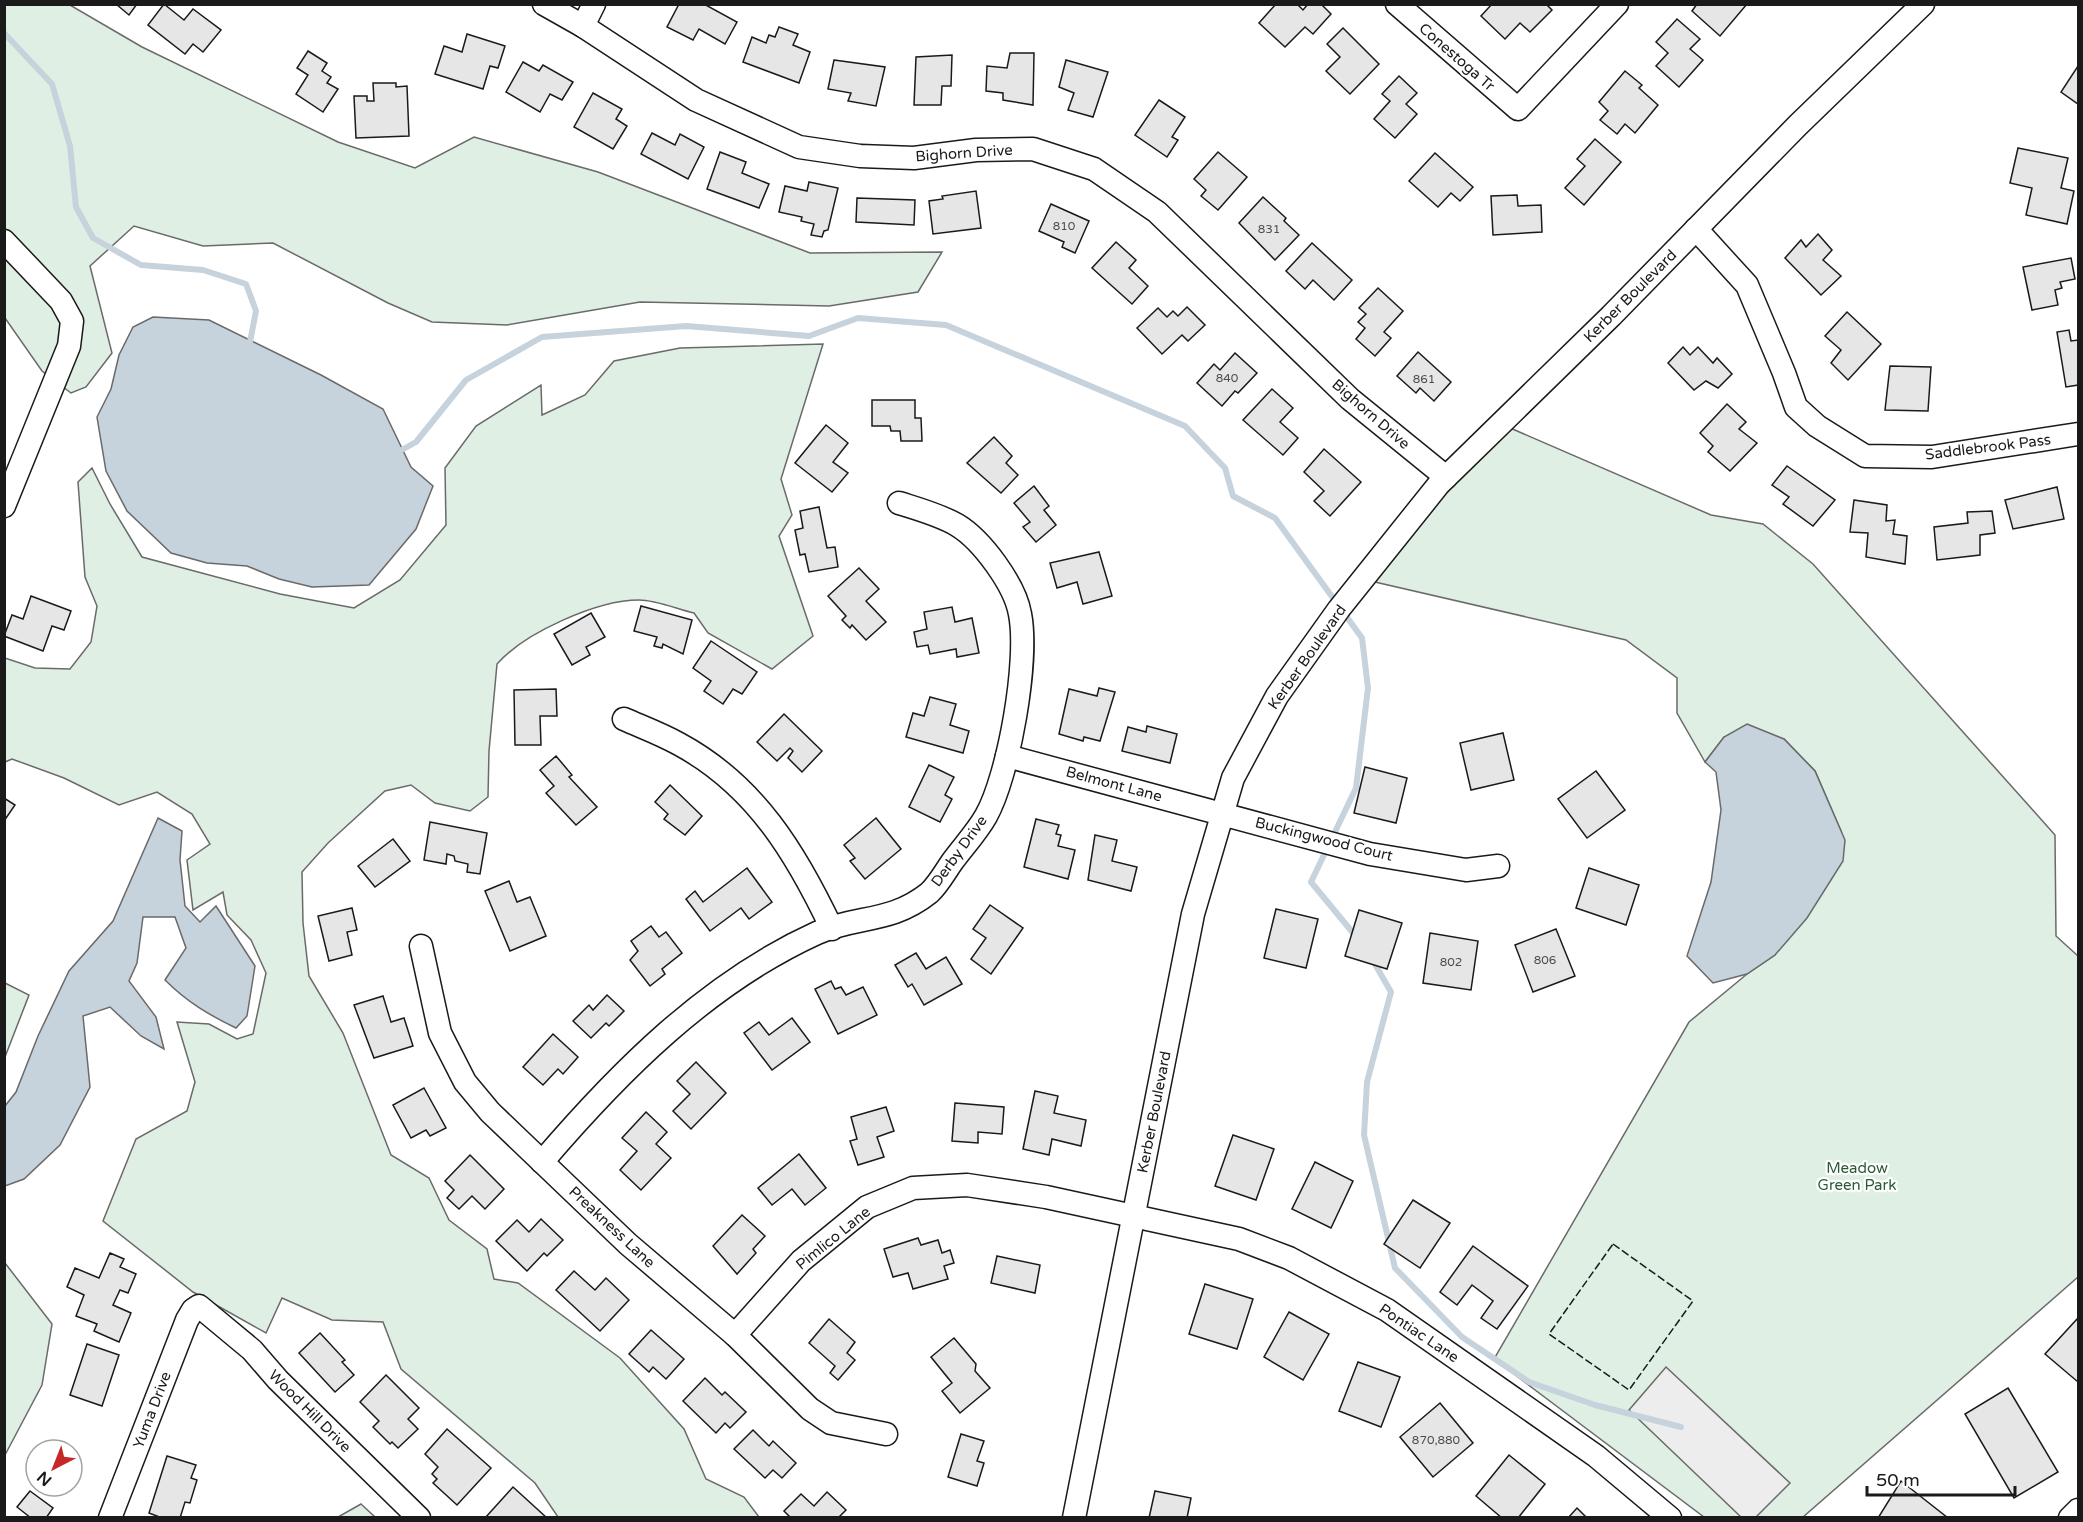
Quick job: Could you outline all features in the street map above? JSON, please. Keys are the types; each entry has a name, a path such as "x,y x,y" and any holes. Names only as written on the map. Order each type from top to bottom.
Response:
{"street":[{"name":"Bighorn Drive","path":"544,4 583,26 696,100 799,147 860,156 914,158 976,150 1033,149 1094,169 1157,212 1350,399 1446,477"},
{"path":"583,26 594,4"},
{"name":"Conestoga Tr","path":"1397,4 1518,109 1617,4"},
{"name":"Kerber Boulevard","path":"1074,1518 1192,914 1233,778 1277,696 1339,609 1446,477 1798,125 1923,4"},
{"name":"Saddlebrook Pass","path":"1696,229 1747,285 1781,363 1796,407 1817,426 1865,456 1932,457 2079,434"},
{"path":"4,241 61,301 72,321 69,346 10,472 4,506"},
{"name":"Derby Drive","path":"542,1162 582,1115 671,1029 736,978 819,932 898,913 931,892 987,815 1007,756 1022,672 1020,613 1007,580 983,548 958,526 899,503"},
{"path":"624,719 679,744 713,766 747,795 778,831 809,881 832,929"},
{"name":"Belmont Lane","path":"1007,756 1221,813"},
{"name":"Buckingwood Court","path":"1221,813 1370,854 1466,870 1498,866"},
{"name":"Preakness Lane","path":"421,946 440,1033 465,1082 490,1112 628,1244 735,1335 810,1409 831,1423 886,1434"},
{"name":"Pimlico Lane","path":"735,1335 801,1262 867,1208 913,1188 967,1185 1046,1197 1133,1215"},
{"name":"Pontiac Lane","path":"1133,1215 1239,1239 1289,1258 1387,1310 1596,1456 1670,1518"},
{"name":"Yuma Drive","path":"110,1518 187,1320 193,1310 199,1306"},
{"name":"Wood Hill Drive","path":"199,1306 252,1350 278,1380 419,1518"},
{"path":"2070,1518 2079,1510"}],"green space":[{"path":"4,5 70,5 142,47 338,142 415,168 474,137 598,172 810,253 942,252 918,292 829,306 640,302 507,325 432,322 388,303 273,243 203,246 134,226 90,266 112,353 86,387 71,393 42,371 5,318"},
{"path":"823,344 781,479 792,515 779,536 813,636 772,669 708,633 694,613 659,603 646,600 622,601 562,620 525,641 497,664 489,751 488,797 470,811 435,803 411,785 385,791 328,843 302,872 303,923 309,976 343,1033 391,1155 429,1178 449,1220 487,1249 494,1279 518,1283 620,1358 684,1429 706,1479 744,1497 759,1517 558,1517 535,1483 401,1369 383,1322 332,1320 282,1298 266,1333 193,1292 103,1221 136,1139 187,1111 195,1082 177,1022 209,1024 237,1039 253,1034 266,973 251,940 227,915 223,892 193,910 187,860 210,844 192,814 157,792 119,805 64,778 12,759 5,762 5,658 35,668 70,669 91,642 97,606 85,577 78,482 92,468 110,504 142,557 280,594 354,608 400,580 446,525 445,468 476,426 541,385 542,415 585,395 614,361 680,348"},
{"name":"Meadow Green Park","path":"1501,424 1711,515 1763,524 1813,564 2055,835 2056,936 2078,956 2078,1277 1803,1517 1704,1517 1494,1359 1689,1022 1747,974 1775,955 1841,831 1815,771 1784,739 1724,737 1705,762 1677,713 1677,678 1626,640 1362,579"},
{"path":"5,983 29,995 5,1057"},
{"path":"5,1263 52,1324 42,1385 5,1455"},
{"path":"361,1504 375,1517 338,1517"}],"shaded area":[{"path":"153,317 209,320 321,375 383,409 411,467 433,486 416,529 369,585 312,587 279,579 247,566 207,563 171,553 127,511 106,471 97,417 111,389 119,355 133,327"},
{"path":"1747,724 1784,739 1815,771 1845,840 1843,861 1807,918 1775,955 1747,974 1713,983 1687,956 1711,882 1721,810 1716,772 1705,762 1724,737"},
{"path":"158,818 182,831 180,860 185,906 200,922 216,906 255,966 247,1016 236,1028 199,1007 165,980 186,948 175,917 143,917 137,963 129,981 156,1017 164,1049 141,1036 110,1007 83,1016 90,1087 60,1145 24,1179 5,1186 5,1106 16,1092 38,1036 69,971 113,921"},
{"path":"1666,1367 1790,1483 1756,1517 1741,1517 1629,1410"}],"building":[{"path":"116,4 137,4 129,15"},
{"path":"164,4 184,20 193,9 221,30 203,52 193,44 185,54 148,25"},
{"path":"679,4 704,4 737,22 725,44 699,29 693,40 667,27"},
{"path":"1276,4 1297,4 1303,10 1308,4 1321,4 1331,14 1313,34 1305,27 1285,47 1259,23"},
{"path":"1492,4 1546,4 1552,10 1530,32 1520,23 1505,39 1481,16"},
{"path":"1697,4 1747,4 1720,36 1692,11"},
{"path":"1677,19 1700,39 1690,49 1703,60 1679,87 1656,66 1668,53 1656,42"},
{"path":"779,27 798,34 793,45 810,52 799,83 743,62 752,37 766,43 769,35 775,37"},
{"path":"1343,28 1379,64 1350,94 1326,71 1340,57 1327,44"},
{"path":"467,34 505,46 498,68 490,66 483,89 435,74 444,46 462,52"},
{"path":"308,51 327,63 322,71 331,77 327,83 338,89 323,112 296,94 308,75 297,68"},
{"path":"1010,53 1034,53 1033,105 1003,100 1003,93 986,91 987,66 1007,68"},
{"path":"952,55 951,86 942,86 941,105 914,105 916,57"},
{"path":"834,60 885,67 876,106 848,101 851,93 828,89"},
{"path":"1066,60 1108,72 1093,117 1068,110 1074,93 1059,87"},
{"path":"523,62 539,71 543,65 573,82 562,100 550,94 540,112 506,92"},
{"path":"2078,66 2078,104 2061,92"},
{"path":"1625,71 1642,85 1639,88 1658,105 1635,133 1625,124 1617,134 1600,120 1608,111 1599,102"},
{"path":"1399,76 1417,93 1406,104 1417,114 1395,138 1374,119 1390,101 1382,94"},
{"path":"373,83 396,83 396,87 407,86 409,136 356,138 354,96 367,96 367,101 374,101"},
{"path":"593,93 622,109 616,119 627,126 613,149 574,127"},
{"path":"1159,100 1185,117 1172,137 1178,140 1167,157 1135,135"},
{"path":"652,133 675,145 680,134 704,147 688,179 641,154"},
{"path":"1595,139 1621,162 1584,205 1565,188 1585,166 1577,159"},
{"path":"2018,148 2068,158 2061,188 2074,191 2067,224 2026,215 2032,188 2010,183"},
{"path":"720,152 746,162 742,173 769,184 759,208 707,189"},
{"path":"1218,152 1247,177 1218,210 1201,196 1206,190 1194,179"},
{"path":"1435,153 1473,187 1460,201 1451,193 1438,207 1409,181"},
{"path":"809,182 838,188 828,230 824,231 822,237 811,235 814,224 801,221 802,217 779,212 785,186 807,191"},
{"path":"976,191 981,228 933,234 929,201 943,199 942,196"},
{"path":"1517,195 1518,206 1541,205 1542,232 1493,235 1491,196"},
{"path":"1263,197 1286,218 1284,221 1299,235 1275,260 1239,223"},
{"path":"857,198 915,200 914,225 856,222"},
{"path":"1051,204 1089,221 1075,253 1062,247 1064,242 1039,231"},
{"path":"1818,234 1832,250 1823,260 1841,276 1821,295 1785,258 1801,240 1806,247"},
{"path":"1116,242 1136,260 1129,268 1148,286 1132,304 1092,268"},
{"path":"1312,243 1352,280 1334,300 1313,280 1305,289 1286,271"},
{"path":"2071,258 2075,279 2060,282 2062,288 2055,290 2058,305 2032,310 2023,267"},
{"path":"1378,288 1403,311 1384,332 1391,338 1375,356 1356,339 1365,328 1358,322 1366,314 1359,308"},
{"path":"1187,307 1205,325 1188,341 1182,335 1162,354 1137,328 1158,308 1167,317 1173,311 1178,316"},
{"path":"1847,312 1881,344 1848,380 1831,363 1841,350 1825,336"},
{"path":"2069,330 2071,341 2078,340 2078,385 2066,387 2057,332"},
{"path":"1683,347 1690,355 1698,347 1713,363 1717,358 1732,374 1718,388 1706,381 1694,390 1668,363"},
{"path":"1418,352 1451,382 1434,401 1420,388 1416,393 1397,376"},
{"path":"1235,353 1257,373 1238,393 1235,391 1222,406 1197,383 1214,364 1220,370"},
{"path":"1890,366 1931,367 1928,411 1885,410"},
{"path":"1272,389 1293,408 1280,422 1298,438 1283,455 1243,420"},
{"path":"872,400 915,400 915,418 921,418 922,441 901,441 900,431 891,431 890,426 872,426"},
{"path":"1727,404 1746,422 1739,429 1757,443 1730,471 1708,452 1713,446 1700,433"},
{"path":"826,425 848,443 833,462 848,473 832,492 795,463"},
{"path":"994,437 1012,456 1006,463 1018,475 1001,493 967,463"},
{"path":"1324,449 1361,482 1330,516 1314,501 1324,491 1304,472"},
{"path":"1787,466 1835,500 1813,526 1783,504 1789,497 1772,485"},
{"path":"1034,486 1049,506 1044,510 1056,525 1036,542 1023,527 1030,522 1014,503"},
{"path":"2057,487 2064,519 2013,529 2005,500"},
{"path":"1854,500 1887,505 1886,521 1895,520 1893,534 1907,536 1905,564 1866,557 1868,533 1850,532"},
{"path":"819,507 827,548 835,547 838,567 809,572 805,554 800,555 795,530 803,528 800,511"},
{"path":"1992,511 1995,533 1980,535 1980,555 1937,560 1934,527 1968,523 1967,512"},
{"path":"1099,552 1112,596 1083,604 1077,582 1057,588 1050,563"},
{"path":"859,568 879,589 866,601 886,622 866,640 852,625 850,628 842,620 846,616 828,596"},
{"path":"31,596 71,611 64,630 52,626 43,651 4,636 12,615 23,619"},
{"path":"641,606 692,620 683,654 663,644 662,648 654,646 657,637 634,631"},
{"path":"952,607 955,622 972,618 979,653 957,657 956,649 930,654 928,645 917,647 914,632 927,629 924,612"},
{"path":"591,613 605,637 586,647 590,655 572,665 554,634"},
{"path":"711,641 757,672 742,694 733,689 723,704 704,691 711,681 693,668"},
{"path":"1099,688 1115,692 1100,741 1084,737 1083,741 1059,734 1069,689 1097,696"},
{"path":"556,689 557,716 540,716 541,745 515,745 514,690"},
{"path":"930,697 956,704 950,725 969,731 963,753 906,737 913,713 924,716"},
{"path":"784,714 822,751 802,772 788,758 793,751 790,748 777,761 757,742"},
{"path":"1147,726 1177,734 1170,763 1122,751 1128,727 1146,732"},
{"path":"1503,733 1514,780 1471,790 1460,743"},
{"path":"556,756 572,775 569,777 597,807 576,825 546,793 554,786 540,770"},
{"path":"929,765 954,777 945,795 952,799 940,822 909,807"},
{"path":"1365,767 1407,778 1396,823 1354,813"},
{"path":"1596,771 1625,810 1587,838 1558,799"},
{"path":"670,785 702,816 685,835 664,819 668,814 655,802"},
{"path":"4,798 15,805 4,821"},
{"path":"876,818 901,849 865,879 850,861 855,858 844,845"},
{"path":"1036,819 1059,825 1056,834 1061,835 1058,846 1075,850 1068,879 1024,867"},
{"path":"430,822 487,833 480,874 467,872 468,864 455,861 454,856 447,854 446,864 424,860"},
{"path":"1095,835 1117,840 1112,861 1137,867 1131,891 1088,880"},
{"path":"393,839 410,861 375,887 358,866"},
{"path":"747,868 772,902 749,919 741,908 710,931 686,899 695,891 703,902"},
{"path":"1589,868 1639,885 1626,925 1576,908"},
{"path":"509,881 517,902 530,897 546,936 510,951 485,891"},
{"path":"990,905 1023,928 991,974 971,959 986,938 973,929"},
{"path":"352,908 357,930 347,932 352,955 329,961 318,916"},
{"path":"1276,909 1318,919 1306,968 1264,958"},
{"path":"1359,910 1402,923 1387,969 1345,956"},
{"path":"651,926 659,937 666,932 682,953 662,969 665,974 650,986 630,960 638,951 631,941"},
{"path":"1556,929 1575,976 1533,992 1515,945"},
{"path":"1430,933 1478,941 1471,990 1423,983"},
{"path":"916,953 926,969 946,957 962,984 924,1005 912,984 908,987 895,965"},
{"path":"831,981 835,989 841,987 846,995 863,987 877,1015 838,1034 815,989"},
{"path":"607,995 624,1011 609,1026 606,1023 591,1038 573,1021 589,1005 593,1010"},
{"path":"383,996 391,1022 404,1018 413,1046 374,1058 354,1005"},
{"path":"792,1018 810,1042 772,1070 744,1033 759,1022 769,1035"},
{"path":"553,1034 578,1057 563,1074 558,1069 543,1085 523,1067"},
{"path":"696,1062 726,1093 691,1129 673,1111 690,1094 677,1081"},
{"path":"424,1088 446,1128 430,1136 426,1130 411,1138 393,1105"},
{"path":"1035,1091 1058,1096 1054,1113 1086,1120 1081,1146 1052,1139 1049,1155 1023,1149"},
{"path":"955,1103 1004,1107 1002,1134 978,1132 978,1143 952,1141"},
{"path":"886,1107 894,1131 877,1137 884,1157 858,1165 850,1141 857,1139 851,1117"},
{"path":"646,1112 667,1132 656,1144 671,1158 641,1190 620,1170 637,1151 622,1138"},
{"path":"1233,1135 1274,1149 1256,1200 1215,1186"},
{"path":"799,1154 826,1188 805,1205 792,1189 772,1205 758,1188"},
{"path":"470,1155 504,1189 485,1209 472,1196 459,1209 447,1198 454,1190 445,1181"},
{"path":"1315,1162 1353,1181 1331,1228 1292,1209"},
{"path":"1413,1200 1450,1223 1420,1268 1384,1244"},
{"path":"742,1215 765,1236 753,1249 756,1253 737,1274 713,1246"},
{"path":"541,1219 563,1240 547,1256 544,1253 527,1271 496,1241 517,1220 529,1232"},
{"path":"918,1238 921,1245 938,1240 942,1253 950,1250 954,1263 944,1266 948,1279 913,1289 908,1273 893,1277 884,1249"},
{"path":"1473,1246 1528,1286 1497,1329 1481,1318 1493,1301 1472,1285 1457,1305 1440,1292"},
{"path":"110,1253 124,1259 120,1267 136,1274 128,1293 120,1290 113,1305 131,1313 119,1342 94,1331 97,1324 76,1316 84,1295 67,1287 75,1268 99,1278"},
{"path":"997,1256 1040,1265 1035,1293 991,1283"},
{"path":"574,1271 595,1290 606,1278 629,1300 600,1331 556,1290"},
{"path":"1205,1284 1253,1299 1237,1349 1189,1334"},
{"path":"1289,1312 1329,1334 1303,1380 1264,1357"},
{"path":"2078,1318 2078,1382 2045,1354"},
{"path":"829,1319 855,1342 847,1353 855,1360 838,1380 830,1373 835,1366 809,1343"},
{"path":"651,1330 684,1359 666,1379 653,1367 649,1372 629,1354"},
{"path":"320,1333 345,1360 342,1362 354,1375 335,1392 299,1353"},
{"path":"954,1338 976,1364 975,1371 990,1388 960,1413 942,1391 952,1383 931,1357"},
{"path":"87,1344 119,1355 102,1406 70,1395"},
{"path":"1358,1362 1400,1377 1381,1427 1339,1411"},
{"path":"386,1375 419,1408 408,1419 418,1429 398,1448 392,1442 390,1444 373,1427 379,1421 360,1402"},
{"path":"705,1378 722,1395 725,1392 746,1412 730,1428 725,1423 716,1433 683,1401"},
{"path":"2008,1388 2058,1472 2014,1498 1965,1414"},
{"path":"1440,1403 1473,1443 1433,1477 1400,1437"},
{"path":"447,1429 491,1468 457,1505 433,1483 437,1479 432,1474 438,1467 425,1454"},
{"path":"753,1430 769,1446 773,1441 796,1463 782,1478 773,1470 765,1478 734,1449"},
{"path":"961,1434 984,1441 977,1461 984,1463 977,1486 948,1477"},
{"path":"1509,1455 1545,1484 1518,1518 1502,1518 1476,1496"},
{"path":"167,1456 196,1465 191,1478 197,1480 190,1503 185,1502 180,1518 162,1518 149,1513"},
{"path":"1901,1481 1948,1518 1878,1518"},
{"path":"513,1487 547,1518 485,1518"},
{"path":"1155,1491 1191,1498 1187,1518 1149,1518"},
{"path":"827,1492 846,1510 838,1518 791,1518 784,1511 801,1494 814,1506"},
{"path":"24,1498 39,1498 53,1508 46,1518 31,1518 17,1507"},
{"path":"1577,1508 1587,1518 1568,1518"}],"waterway":[{"path":"4,33 52,84 70,146 76,207 93,238 141,265 203,270 246,284 256,311 249,347"},
{"path":"398,452 416,442 466,380 542,337 686,326 809,336 858,318 946,325 1185,426 1225,468 1233,496 1275,518 1362,638 1368,688 1356,788 1311,882 1358,939"},
{"path":"1372,959 1391,992 1367,1082 1364,1135 1395,1268 1462,1337 1529,1382 1595,1405 1681,1427"}],"fence":[{"path":"1613,1244 1693,1301 1629,1390 1549,1334 1613,1244"}]}
